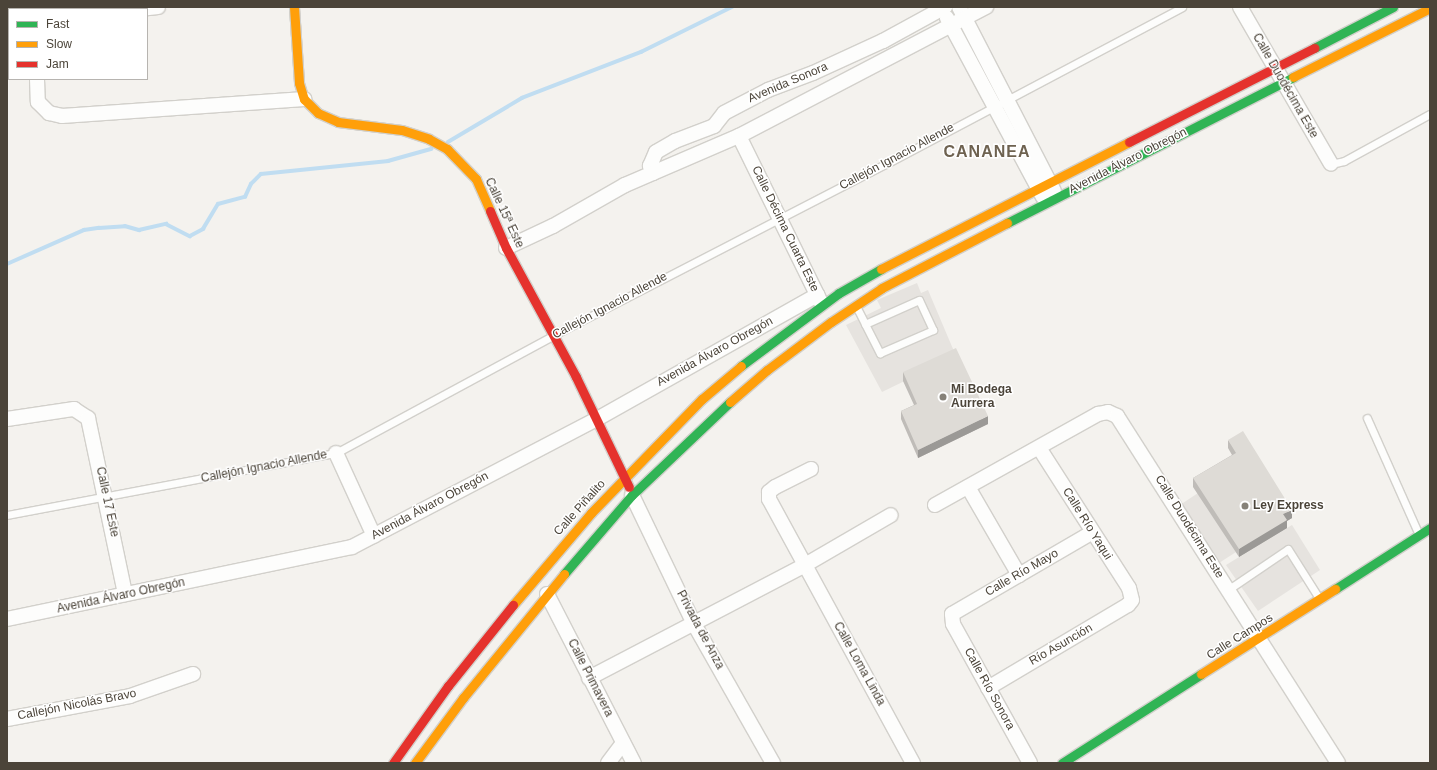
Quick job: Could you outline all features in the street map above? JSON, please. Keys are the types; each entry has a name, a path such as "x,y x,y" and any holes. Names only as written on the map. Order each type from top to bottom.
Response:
{"main road":[{"path":"294,7 299,83 304,99"},
{"name":"Avenida Álvaro Obregón","path":"820,300 1043,184 1393,7"},
{"name":"Avenida Álvaro Obregón","path":"831,322 882,288 1051,199 1284,83 1430,8"},
{"name":"Calle 15ª Este","path":"304,99 327,119 402,130 429,139 447,149 476,179 506,248 554,335 597,419 632,495"},
{"name":"Calle Piñalito","path":"393,763 448,686 533,580 624,477 702,399 820,300"},
{"path":"415,763 463,698 547,594 632,495 716,414 767,370 831,322"},
{"name":"Calle Campos","path":"1062,763 1260,639 1430,528"}],"street":[{"path":"148,8 158,7"},
{"path":"506,248 553,226 625,185 739,136 951,26 962,12 986,7"},
{"name":"Calle Duodécima Este","path":"1240,7 1331,164"},
{"path":"943,8 993,106 1043,184"},
{"name":"Avenida Sonora","path":"654,173 650,166 656,152 675,142 714,126 724,113 768,90 813,73 883,41 943,8"},
{"path":"962,12 1006,99 1051,199"},
{"path":"37,85 38,102 48,113 62,116 304,99"},
{"name":"Calle Décima Cuarta Este","path":"739,136 831,322"},
{"name":"Avenida Álvaro Obregón","path":"7,619 330,553 352,547 820,300"},
{"name":"Calle 17 Este","path":"7,419 74,409 83,412 88,418 106,497 125,594"},
{"name":"Calle Duodécima Este","path":"1039,448 1098,414 1108,412 1117,416 1229,589 1338,763"},
{"path":"935,505 1039,448"},
{"name":"Calle Río Yaqui","path":"1039,448 1092,533 1129,588 1132,600"},
{"path":"336,453 374,536"},
{"name":"Calle Loma Linda","path":"811,469 769,492 773,508 913,763"},
{"path":"968,487 1019,575"},
{"name":"Privada de Anza","path":"632,495 694,624 773,763"},
{"path":"590,678 805,565 891,515"},
{"name":"Calle Río Mayo","path":"952,614 1092,533"},
{"name":"Calle Primavera","path":"547,594 634,763"},
{"name":"Río Asunción","path":"988,688 1128,605 1132,600"},
{"name":"Calle Río Sonora","path":"952,614 953,624 1030,763"},
{"name":"Callejón Nicolás Bravo","path":"7,719 130,696 193,674"},
{"path":"608,763 623,743"}],"lane":[{"name":"Callejón Ignacio Allende","path":"7,515 336,453 554,335 1182,7"},
{"path":"1331,164 1344,162 1430,114"},
{"path":"856,306 865,324 880,353 932,330 919,300 865,324"},
{"path":"1367,418 1419,535"},
{"path":"1229,589 1288,550 1320,600"}],"shaded area":[{"path":"917,283 921,293 928,290 956,356 882,392 846,325 881,308 877,300"},
{"path":"1198,493 1236,552 1219,563 1180,505"},
{"path":"1292,525 1320,570 1258,611 1226,565"}],"building":[{"name":"Mi Bodega Aurrera","path":"956,348 988,416 918,450 901,411 917,404 903,372"},
{"name":"Ley Express","path":"1243,431 1292,510 1283,514 1287,520 1239,549 1193,478 1236,453 1228,440"}],"waterway":[{"path":"448,142 522,98 641,52 732,7"},
{"path":"7,264 84,230 125,226 139,230 166,224 190,236 203,229 218,204 245,197 251,184 261,174 388,161 431,149"}],"traffic: fast":[{"path":"1314,48 1393,7"},
{"path":"1007,223 1293,77"},
{"path":"741,366 839,293 881,269"},
{"path":"564,574 632,495 730,402"},
{"path":"1335,589 1430,528"},
{"path":"1062,763 1201,674"}],"traffic: slow":[{"path":"294,7 299,83 304,99 318,113 338,122 402,130 429,139 447,149 476,179 490,211"},
{"path":"1293,77 1430,8"},
{"path":"881,269 1129,142"},
{"path":"730,402 767,370 831,322 882,288 1007,223"},
{"path":"513,605 591,513 702,399 741,366"},
{"path":"415,763 463,698 564,574"},
{"path":"1201,674 1335,589"}],"traffic: jam":[{"path":"1129,142 1314,48"},
{"path":"490,211 506,248 576,377 629,487"},
{"path":"393,763 448,686 513,605"}],"place":[{"name":"Mi Bodega Aurrera","path":"943,397"},
{"name":"Ley Express","path":"1245,506"}],"district":[{"name":"CANANEA","path":"987,152"}]}
